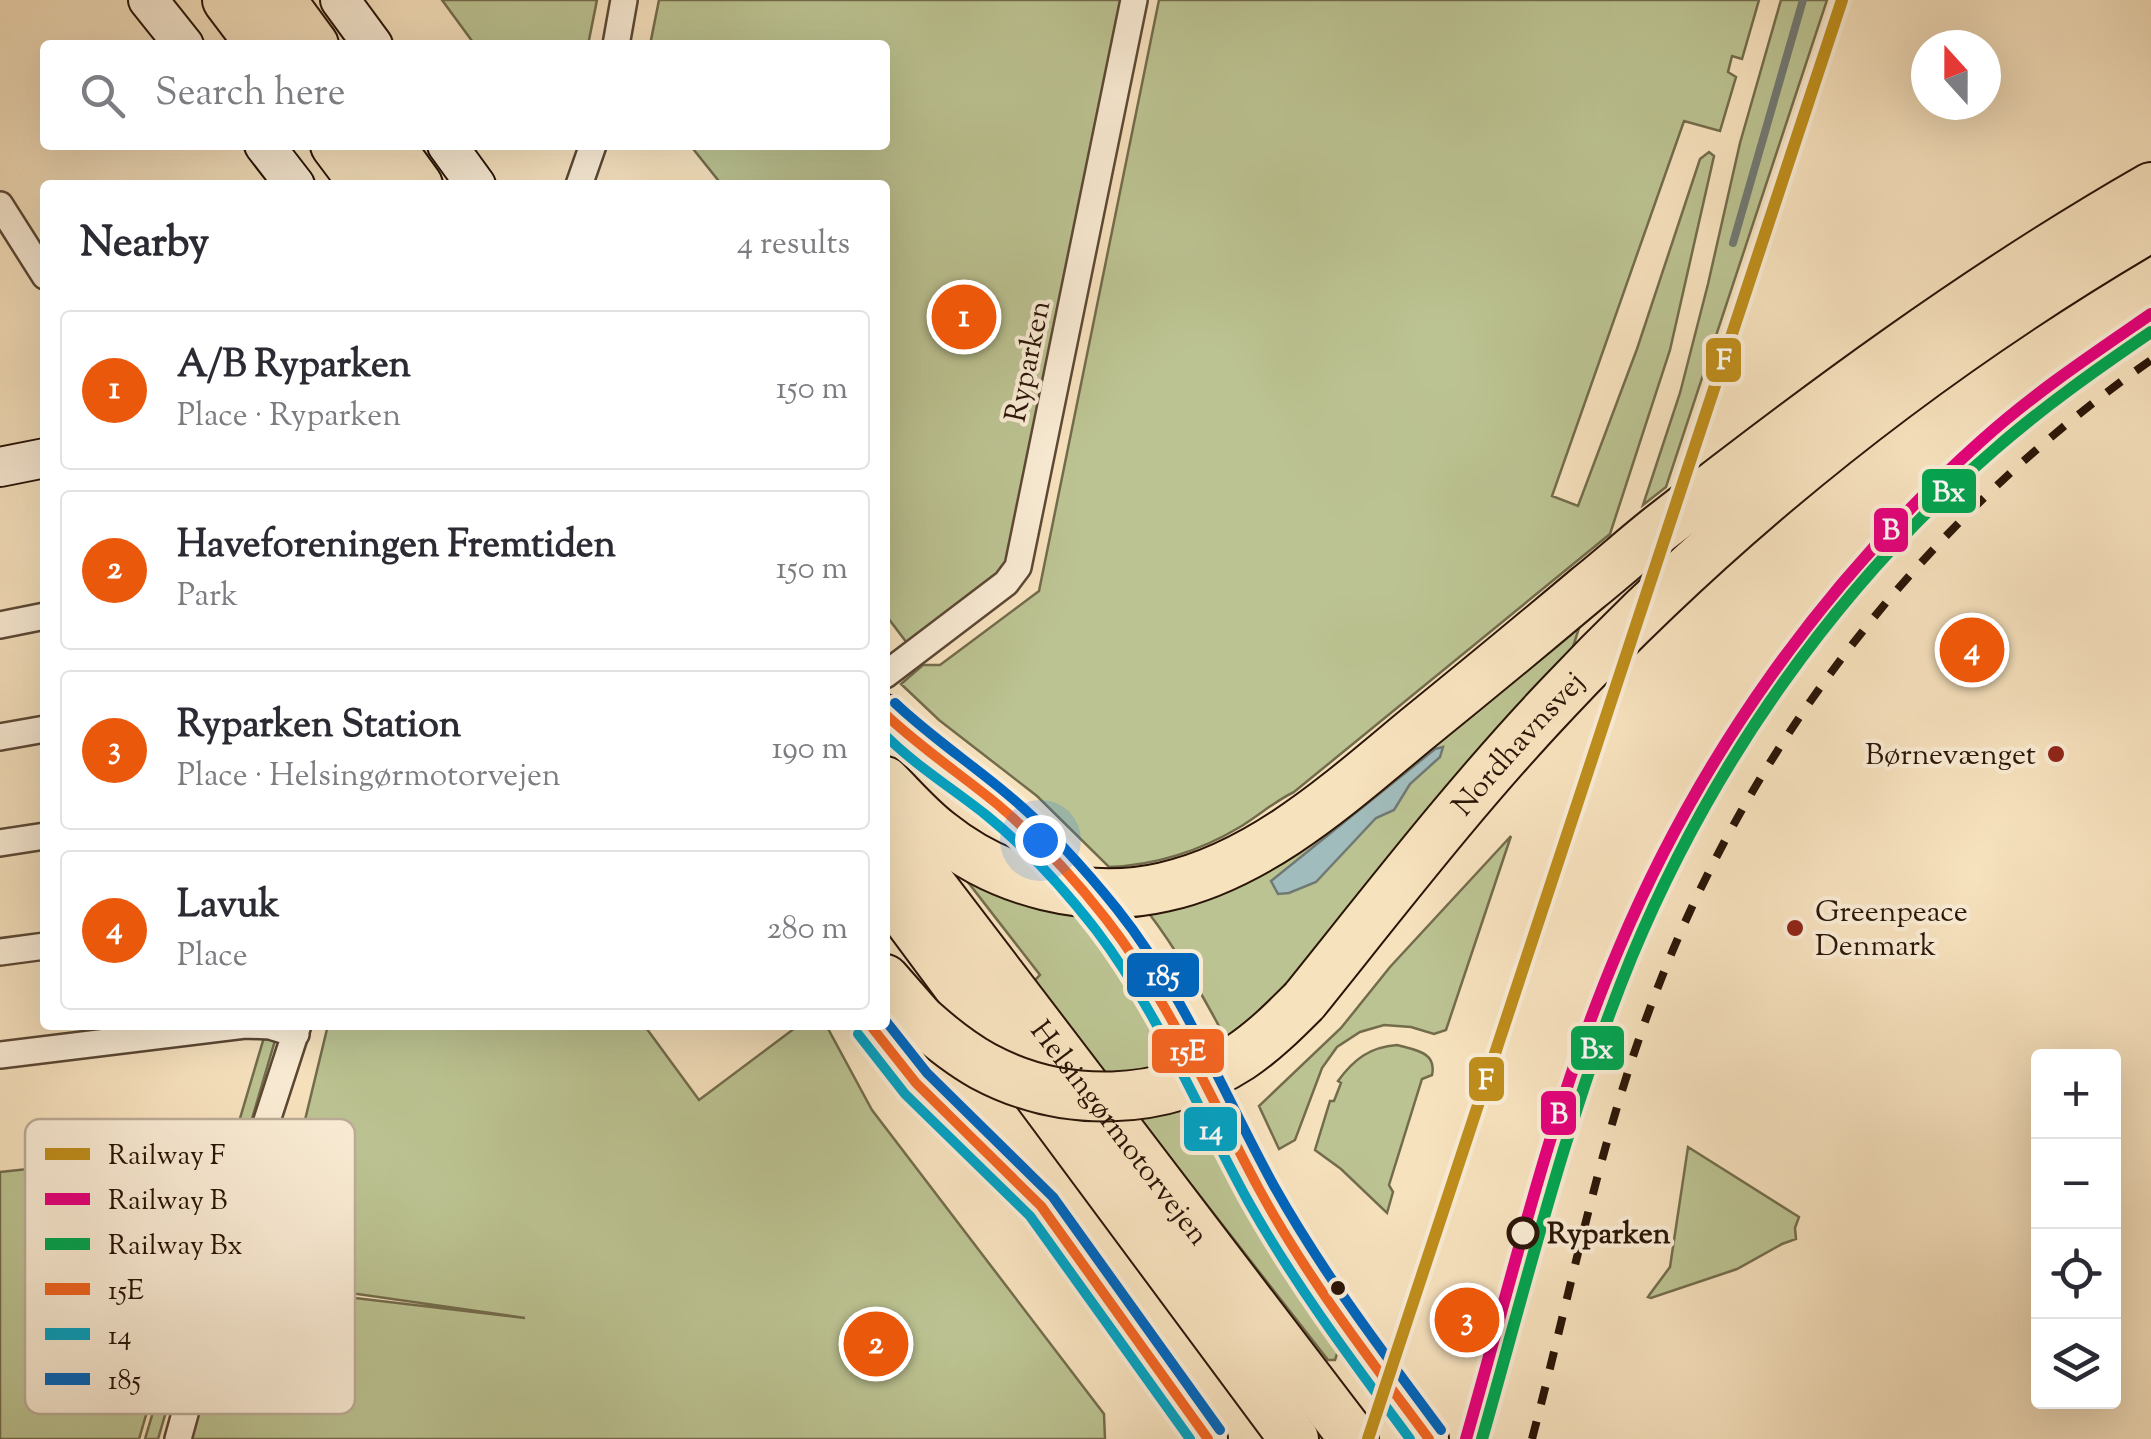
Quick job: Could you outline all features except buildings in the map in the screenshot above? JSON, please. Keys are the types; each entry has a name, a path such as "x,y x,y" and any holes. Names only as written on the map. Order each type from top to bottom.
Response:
{"highway":[{"path":"227,0 288,23"},
{"path":"340,150 362,180"},
{"path":"392,150 414,180"},
{"name":"Nordhavnsvej","path":"890,785 918,816 959,848 992,867 1040,885 1090,893 1138,892 1186,881 1231,863 1300,822 1361,775 1657,530 1838,394 1971,299 2151,187"},
{"name":"Nordhavnsvej","path":"890,986 921,1020 962,1054 1006,1077 1065,1094 1126,1096 1175,1087 1220,1068 1261,1042 1304,1001 1506,754 1612,642 1706,552 1836,442 1921,377 2008,315 2151,226"},
{"name":"Helsingørmotorvejen","path":"890,831 1354,1439"},
{"name":"Helsingørmotorvejen","path":"890,895 1294,1439"}],"street":[{"path":"148,0 180,40"},
{"path":"340,0 369,40"},
{"path":"617,40 624,0"},
{"name":"Ryparken","path":"890,671 1006,583 1018,567 1134,0"},
{"path":"268,150 291,180"},
{"path":"450,150 472,180"},
{"path":"581,180 590,150"},
{"path":"596,180 600,150"},
{"path":"0,206 40,268"},
{"path":"0,467 40,459"},
{"path":"0,625 40,617"},
{"path":"890,719 917,745 998,806 1046,852 1107,921 1172,1017 1282,1230 1429,1439"},
{"path":"0,737 40,730"},
{"path":"0,843 40,837"},
{"path":"0,952 40,947"},
{"path":"0,1056 212,1030"},
{"path":"268,1119 297,1030"},
{"path":"874,1030 916,1083 1041,1206 1208,1439"},
{"path":"178,1439 185,1414"}],"green space":[{"path":"442,0 597,0 589,40 471,40"},
{"path":"659,0 1124,0 1007,568 907,643 890,621 890,180 718,180 694,150 890,150 890,40 651,40"},
{"path":"1159,0 1759,0 1742,59 1732,56 1728,72 1736,77 1720,131 1684,121 1552,496 1578,506 1637,349 1700,159 1709,152 1714,156 1670,350 1610,534 1294,792 1240,827 1193,850 1160,860 1109,867 1037,796 939,720 901,684 923,665 940,665 1039,591"},
{"path":"1781,0 1827,0 1666,487 1643,505 1680,393 1740,143"},
{"path":"1585,609 1566,669 1299,975 1227,1041 1148,912 1200,901 1244,880"},
{"path":"1511,836 1446,1030 1434,1034 1384,1025 1360,1032 1337,1047 1322,1068 1295,1140 1279,1149 1259,1106 1341,1028 1390,967"},
{"path":"964,877 1084,914 1136,979 1342,1339 1335,1360 1328,1360 1033,982 1040,975"},
{"path":"327,1030 648,1030 699,1100 792,1030 829,1030 872,1110 1104,1414 1105,1439 181,1439 187,1414 355,1414 355,1298 525,1318 355,1294 355,1119 305,1119"},
{"path":"265,1034 276,1037 252,1119 240,1119"},
{"path":"1397,1045 1423,1053 1433,1067 1432,1075 1422,1079 1389,1185 1393,1192 1387,1213 1315,1150 1330,1101 1334,1101 1344,1073 1371,1051"},
{"path":"1688,1147 1799,1217 1796,1239 1737,1269 1651,1298 1648,1297 1670,1267"},
{"path":"25,1169 25,1414 146,1414 139,1439 0,1439 0,1172"},
{"path":"152,1414 165,1414 158,1439 145,1439"}],"water":[{"path":"1443,747 1440,757 1410,784 1394,810 1376,818 1316,882 1278,894 1271,881 1435,749"}],"waterway":[{"path":"1733,243 1803,0"}],"railway":[{"path":"1532,1439 1600,1168 1632,1061 1690,912 1737,819 1791,730 1851,646 1918,567 1990,492 2068,423 2151,360"}],"rail line":[{"name":"F","path":"1368,1439 1842,0"},
{"name":"B","path":"1466,1439 1535,1191 1595,1007 1652,876 1728,739 1819,612 1924,495 2022,407 2151,314"},
{"name":"Bx","path":"1482,1439 1550,1195 1609,1015 1664,885 1740,747 1831,619 1936,503 2032,419 2151,332"}],"transit line":[{"name":"185","path":"895,703 1037,821 1117,909 1183,1009 1255,1151 1312,1249 1441,1430"},
{"name":"15E","path":"890,718 1012,817 1106,919 1170,1016 1297,1254 1429,1439"},
{"name":"14","path":"890,740 1016,841 1096,930 1159,1028 1230,1167 1285,1263 1410,1439"},
{"name":"185","path":"890,1026 927,1073 1053,1197 1220,1430"},
{"name":"15E","path":"874,1030 916,1083 1041,1206 1208,1439"},
{"name":"14","path":"858,1034 905,1094 1030,1216 1190,1439"}],"place":[{"name":"A/B Ryparken","path":"964,317"},
{"name":"Lavuk","path":"1972,650"},
{"name":"Børnevænget","path":"2056,754"},
{"name":"Greenpeace Denmark","path":"1795,928"},
{"name":"Ryparken","path":"1523,1233"},
{"name":"Ryparken Station","path":"1467,1320"},
{"name":"Haveforeningen Fremtiden","path":"876,1344"}]}
